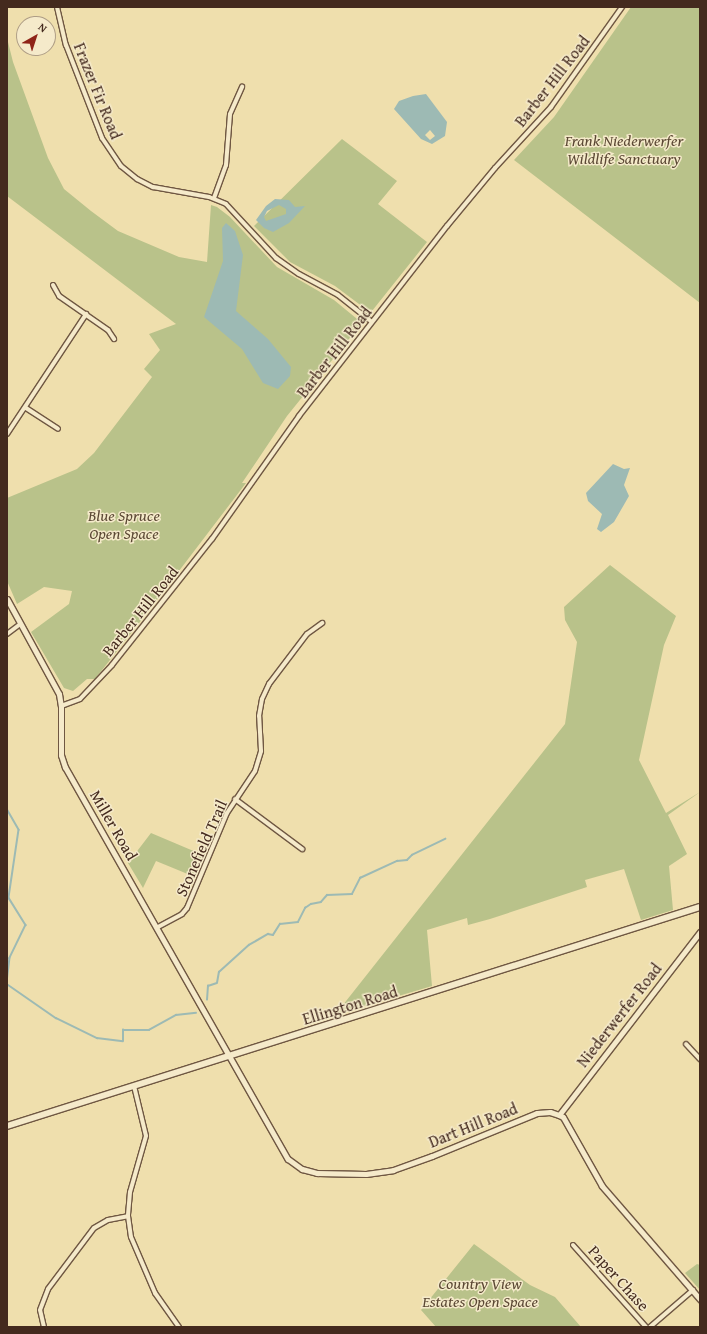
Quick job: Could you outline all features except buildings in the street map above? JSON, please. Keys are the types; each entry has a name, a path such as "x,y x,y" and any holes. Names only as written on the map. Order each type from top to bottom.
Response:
{"main road":[{"name":"Ellington Road","path":"7,1126 700,907"}],"street":[{"name":"Frazer Fir Road","path":"57,7 68,52 102,138 116,159 137,179 153,187 214,198 230,208 282,263 338,295 372,322"},
{"name":"Barber Hill Road","path":"61,706 80,699 112,665 212,539 299,416 372,322 481,184 551,107 622,7"},
{"path":"214,198 226,165 230,114 242,86"},
{"path":"53,285 59,296 108,330 114,339"},
{"path":"7,434 26,408 86,314"},
{"path":"26,408 58,429"},
{"name":"Miller Road","path":"7,599 19,625 54,684 61,706 61,750 65,767 158,927 229,1056"},
{"name":"Stonefield Trail","path":"158,927 182,914 187,908 235,799 255,771 261,751 259,716 262,699 269,684 307,634 322,623"},
{"path":"7,634 19,625"},
{"path":"235,799 302,849"},
{"name":"Niederwerfer Road","path":"559,1115 700,932"},
{"path":"686,1044 700,1059"},
{"name":"Dart Hill Road","path":"229,1056 288,1159 302,1169 317,1173 366,1174 392,1170 529,1116 550,1112 559,1115"},
{"path":"134,1086 146,1136 130,1192 128,1216 131,1237 139,1260 155,1293 179,1327"},
{"path":"559,1115 564,1117 602,1186 700,1299"},
{"path":"44,1327 40,1310 48,1289 94,1228 108,1220 128,1216"},
{"name":"Paper Chase","path":"573,1245 646,1327"},
{"name":"Paper Chase","path":"650,1327 693,1290"}],"green space":[{"name":"Frank Niederwerfer Wildlife Sanctuary","path":"631,7 700,7 700,303 514,160 554,117"},
{"name":"Blue Spruce Open Space","path":"7,38 13,62 48,158 64,189 91,211 118,231 179,257 207,262 211,205 217,207 230,217 277,267 334,300 362,323 287,416 242,483 246,483 150,609 95,679 87,679 73,691 64,688 31,632 69,604 72,591 44,587 17,604 7,581 7,498 77,469 94,453 152,377 144,369 160,350 149,334 176,324 7,196"},
{"path":"342,139 397,181 378,204 427,242 372,311 367,310 335,286 290,262 254,226"},
{"path":"610,565 676,616 664,645 639,760 666,813 700,792 668,815 687,854 669,866 673,910 641,920 624,869 585,880 587,887 490,919 468,925 467,918 427,930 432,986 335,1015 565,724 577,642 565,620 564,607"},
{"path":"151,833 203,855 195,877 156,861 143,888 128,863"},
{"name":"Country View Estates Open Space","path":"474,1244 530,1285 555,1297 581,1327 436,1327 421,1310"},
{"path":"697,1264 700,1265 700,1290 685,1273"}],"water":[{"path":"426,94 447,122 445,136 432,144 421,139 394,109 399,101 413,96","holes":["430,130 435,136 430,140 425,135"]},
{"path":"275,199 289,200 295,207 305,206 289,223 273,232 264,228 256,220 266,206","holes":["279,205 286,209 286,214 266,221 264,217 267,211"]},
{"path":"226,223 235,231 243,255 236,311 268,339 291,367 290,376 278,389 263,383 242,349 204,317 223,261 222,228"},
{"path":"613,464 624,469 630,468 624,485 629,496 614,522 601,532 597,529 602,514 588,501 586,493"}],"waterway":[{"path":"7,809 19,830 9,898 26,925 10,958 7,984 56,1018 97,1038 123,1041 123,1030 149,1030 176,1015 196,1013"},
{"path":"207,1000 208,986 217,983 219,972 249,945 268,934 273,935 280,924 298,922 305,908 311,904 321,902 327,895 352,894 360,878 397,861 407,860 412,855 445,839"}]}
